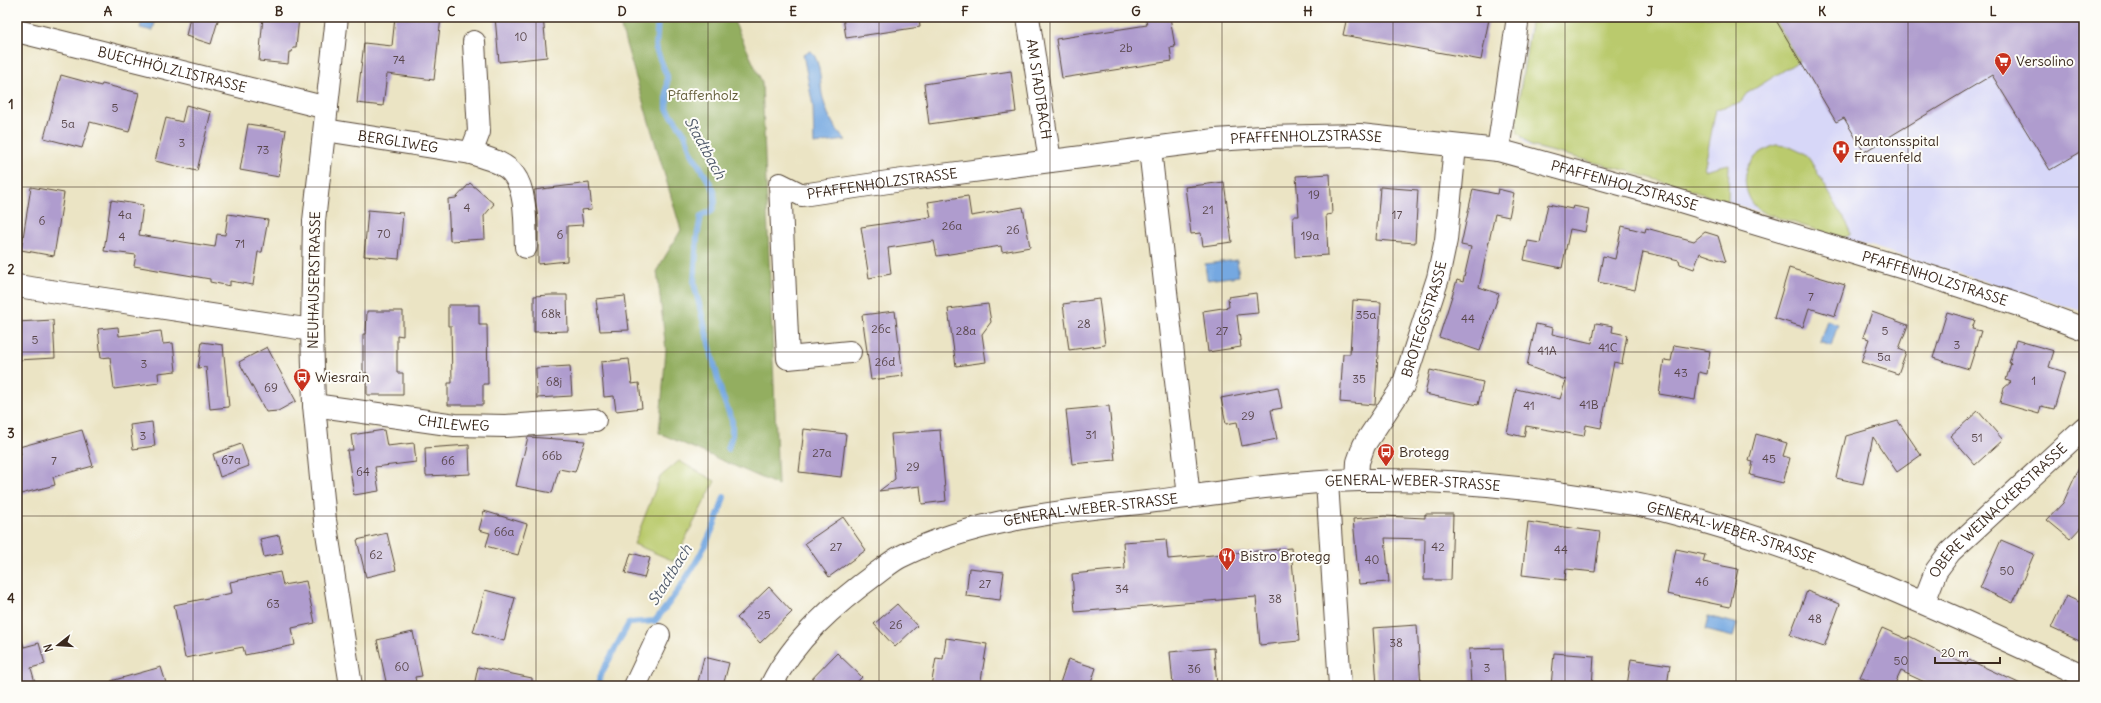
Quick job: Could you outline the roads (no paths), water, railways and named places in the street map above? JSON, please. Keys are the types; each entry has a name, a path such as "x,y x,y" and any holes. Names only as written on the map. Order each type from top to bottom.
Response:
{"street":[{"name":"NEUHAUSERSTRASSE","path":"337,17 314,221 312,330 314,405 331,569 351,686"},
{"name":"AM STADTBACH","path":"1028,17 1050,161"},
{"path":"1498,150 1518,17"},
{"name":"BUECHHÖLZLISTRASSE","path":"17,31 327,108"},
{"path":"471,153 480,125 474,42"},
{"name":"BERGLIWEG","path":"325,130 471,153 494,160 514,175 523,197 526,247"},
{"name":"PFAFFENHOLZSTRASSE","path":"850,352 788,358 780,184 802,195 1215,140 1263,137 1360,136 1498,150 1674,199 1907,269 2022,306 2084,329"},
{"name":"BROTEGGSTRASSE","path":"1357,480 1358,462 1364,445 1403,386 1438,278 1446,240 1455,146"},
{"path":"1150,149 1189,497"},
{"path":"17,286 312,330"},
{"name":"CHILEWEG","path":"314,405 455,425 506,426 595,420"},
{"name":"OBERE WEINACKERSTRASSE","path":"1924,602 1936,571 1950,552 2084,428"},
{"name":"GENERAL-WEBER-STRASSE","path":"770,686 795,649 836,605 898,558 953,535 1008,521 1054,513 1189,497 1357,480 1420,481 1519,488 1660,509 1782,546 1924,602 2084,676"},
{"path":"1327,482 1340,686"},
{"path":"635,686 659,635"}],"water":[{"path":"143,17 156,17 153,31 140,28"},
{"path":"811,51 817,60 822,94 828,113 837,130 846,140 814,144 813,106 803,54"},
{"path":"1237,260 1239,276 1207,280 1205,264"},
{"path":"1827,320 1838,324 1831,346 1820,342"},
{"path":"1708,616 1737,624 1733,637 1705,630"}],"waterway":[{"name":"Stadtbach","path":"658,17 656,49 667,76 667,109 685,134 691,152 714,190 715,202 712,211 701,216 697,237 694,284 722,395 732,421 732,435 728,449"},
{"name":"Stadtbach","path":"598,686 600,676 629,623 655,621 677,593 696,563 712,531 724,497"}],"place":[{"name":"Versolino","path":"2003,76"},
{"name":"Kantonsspital Frauenfeld","path":"1841,164"},
{"name":"Wiesrain","path":"302,392"},
{"name":"Brotegg","path":"1386,467"},
{"name":"Bistro Brotegg","path":"1227,571"}],"park label":[{"name":"Pfaffenholz","path":"703,95"}]}
